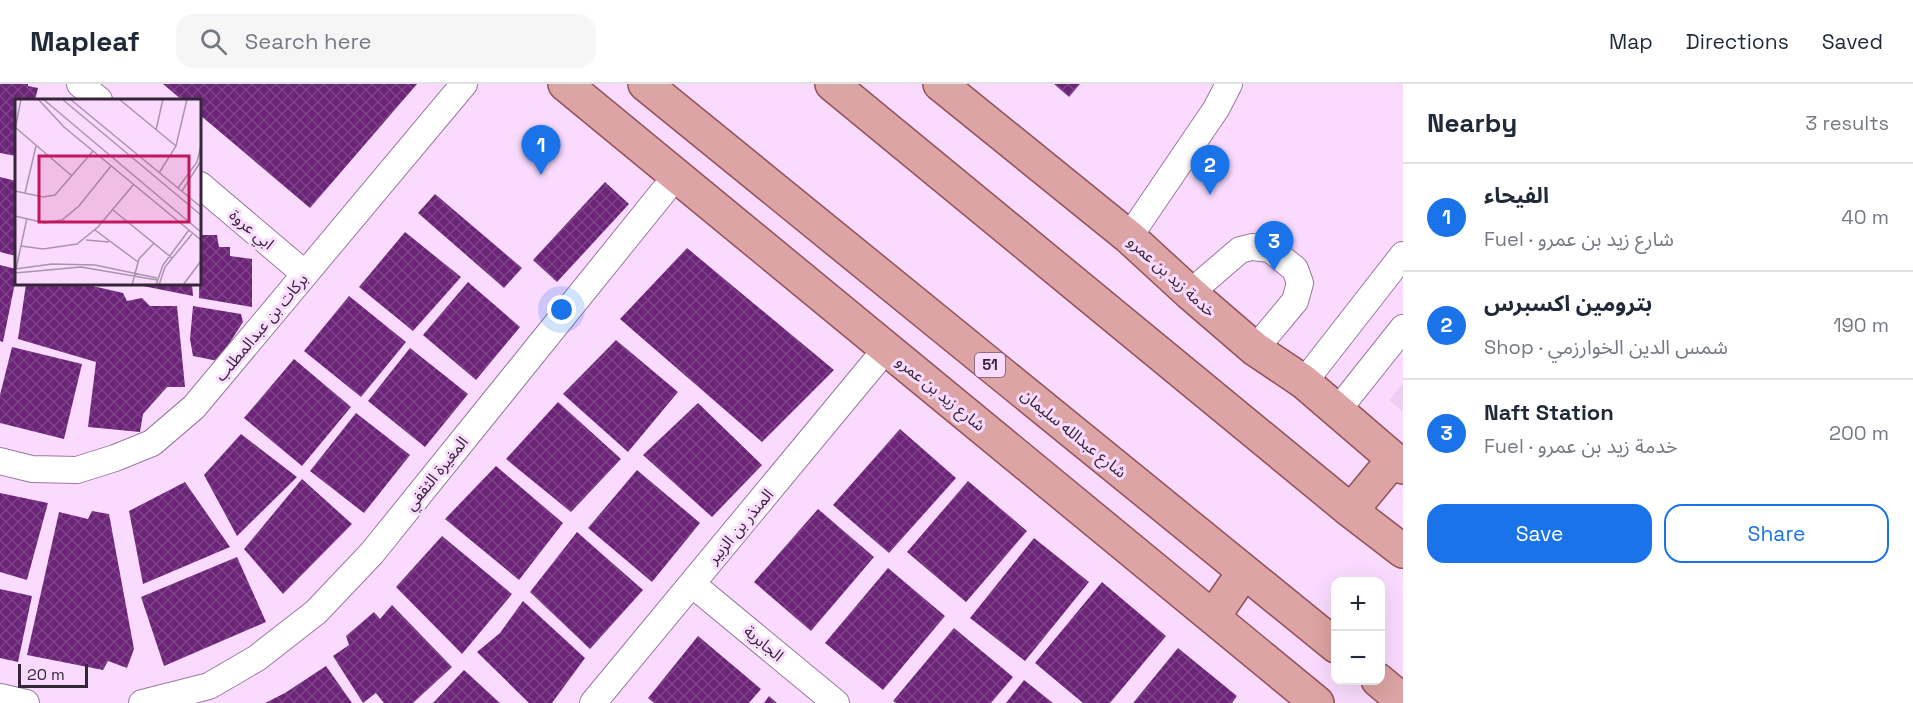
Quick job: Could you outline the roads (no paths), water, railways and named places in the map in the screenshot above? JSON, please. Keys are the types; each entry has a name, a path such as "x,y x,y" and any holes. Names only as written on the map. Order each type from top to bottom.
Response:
{"main road":[{"name":"شارع زيد بن عمرو","path":"565,84 1317,703"},
{"name":"شارع عبدالله سليمان","path":"645,84 1331,643"},
{"path":"832,84 1351,511 1403,551"},
{"name":"خدمة زيد بن عمرو","path":"940,84 1129,237 1255,349 1305,382 1399,463"},
{"path":"1351,511 1399,463"},
{"path":"1213,617 1244,572"},
{"path":"1383,685 1403,701"}],"street":[{"path":"80,84 98,99"},
{"name":"بركات بن عبدالمطلب","path":"0,461 32,469 77,470 152,444 194,407 464,84"},
{"path":"1129,237 1216,109 1229,84"},
{"name":"المغيرة الثقفي","path":"142,703 209,686 257,658 316,612 372,553 676,176"},
{"name":"ابي عروة","path":"201,186 305,274"},
{"path":"1190,293 1240,250 1252,247 1270,249 1295,269 1300,283 1295,301 1255,349"},
{"path":"1305,382 1403,255"},
{"path":"1337,411 1403,328"},
{"name":"المنذر بن الزبير","path":"593,703 886,349"},
{"name":"الجابرية","path":"692,584 836,703"},
{"path":"0,697 26,703"}],"place":[{"name":"الفيحاء","path":"541,175"},
{"name":"بترومين اكسبرس","path":"1210,195"},
{"name":"Naft Station","path":"1274,271"}]}
